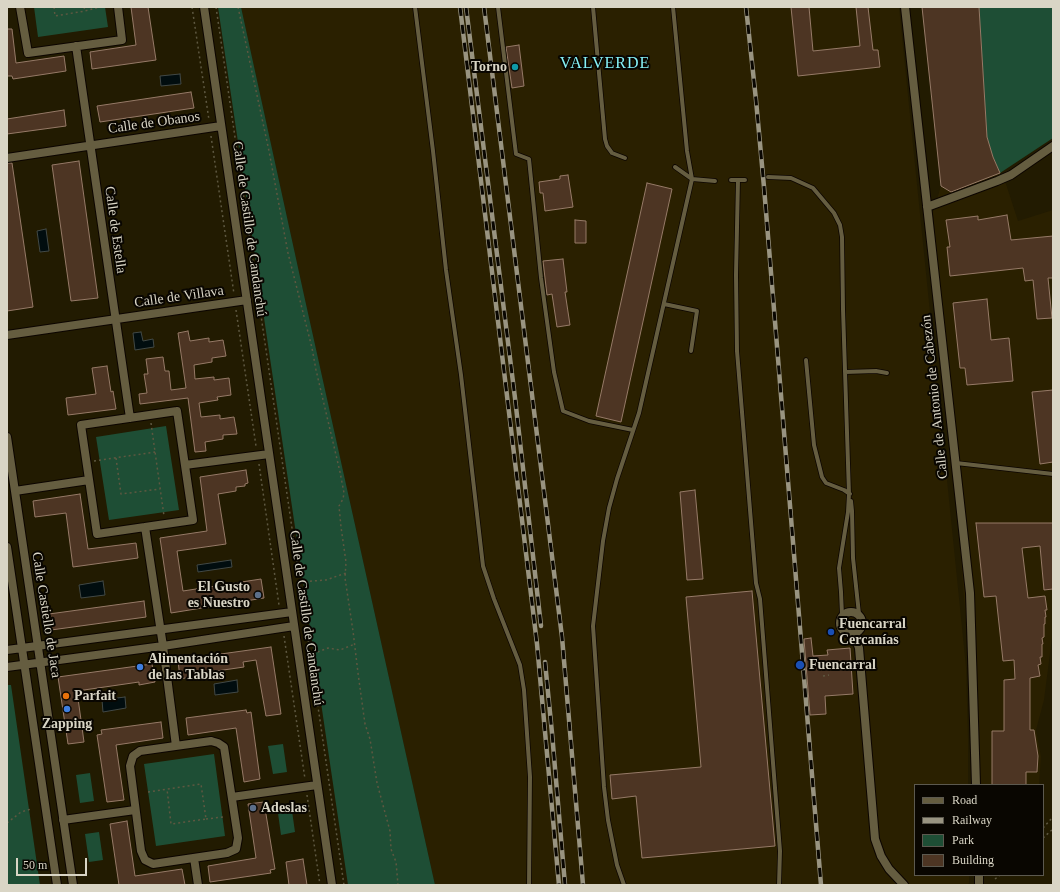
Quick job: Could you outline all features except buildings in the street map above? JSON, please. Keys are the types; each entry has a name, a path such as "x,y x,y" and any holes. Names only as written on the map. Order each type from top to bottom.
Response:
{"street":[{"path":"20,7 28,53 122,40 118,7"},
{"name":"Calle de Castillo de Candanchú","path":"204,7 332,885"},
{"name":"Calle de Antonio de Cabezón","path":"905,7 970,592 976,784"},
{"name":"Calle de Obanos","path":"76,46 90,145"},
{"name":"Calle de Obanos","path":"7,158 222,126"},
{"name":"Calle de Estella","path":"90,145 115,319"},
{"path":"927,206 1011,175 1053,146"},
{"name":"Calle de Villava","path":"7,334 247,300"},
{"path":"115,319 130,418"},
{"path":"177,411 193,520 97,534 81,425 150,415 177,411"},
{"name":"Calle Castiello de Jaca","path":"7,437 73,885"},
{"path":"185,465 269,454"},
{"path":"15,491 89,480"},
{"path":"145,527 176,746"},
{"name":"Calle Castiello de Jaca","path":"7,547 57,885"},
{"path":"848,611 859,614 862,620 860,630 854,634 847,633 841,629 839,622 842,615 848,611"},
{"path":"7,650 292,612"},
{"path":"7,667 163,646 294,626"},
{"path":"854,634 859,648 875,839 881,856 889,869 904,885"},
{"path":"211,741 218,743 224,747 232,797 238,838 236,849 227,853 153,864 145,860 141,851 130,766 133,756 140,751 211,741"},
{"path":"232,797 317,785"},
{"path":"64,820 136,810"},
{"path":"194,858 198,885"}],"lane":[{"path":"415,7 446,270 461,375 483,566 494,599 520,665 524,690 530,777 529,885"},
{"path":"498,7 516,154 529,159 541,278 554,372 564,411 590,422 633,430"},
{"path":"593,7 605,139 607,146 612,153 625,158"},
{"path":"624,885 616,858 608,820 593,626 603,541 608,515 617,479 640,407 692,179 687,151 673,7"},
{"path":"675,167 692,179 715,181"},
{"path":"768,177 791,178 813,188 834,213 840,225 843,250 845,372 853,558 859,614"},
{"path":"731,180 745,180"},
{"path":"738,180 736,275 737,351 756,583 760,599 780,843 779,885"},
{"path":"664,304 697,311 691,351"},
{"path":"806,360 814,445 822,477 826,483 850,494"},
{"path":"845,372 876,371 887,373"},
{"path":"956,463 1053,474"},
{"path":"842,615 839,568 850,494"}],"path":[{"path":"54,7 55,16 100,7"},
{"path":"84,7 85,11"},
{"path":"192,7 208,114"},
{"path":"216,7 344,885"},
{"path":"238,7 269,150 288,252 312,348 344,493 343,499 339,506 365,724 370,740 377,783 390,831 391,849 396,862 398,885"},
{"path":"211,136 234,295"},
{"path":"236,310 256,447"},
{"path":"150,415 165,524"},
{"path":"86,462 155,452"},
{"path":"116,458 121,494 160,489"},
{"path":"259,464 279,604"},
{"path":"300,582 326,580 346,573"},
{"path":"284,636 304,777"},
{"path":"313,654 328,648 340,650 355,644"},
{"path":"823,676 829,676"},
{"path":"148,792 201,784 206,819"},
{"path":"167,789 171,824 223,817"},
{"path":"307,793 320,885"},
{"path":"7,823 21,812 31,809"},
{"path":"1044,827 1053,817"},
{"path":"1044,837 1053,829"},
{"path":"995,879 999,876"}],"shaded area":[{"path":"241,7 899,7 966,667 968,738 968,784 914,784 914,876 969,876 969,883 967,885 435,885"},
{"path":"922,7 979,7 982,68 993,157 1006,184 1018,221 1053,210 1053,630 1044,700 1036,730 1041,757 1039,784 979,784 933,212 941,186"},
{"path":"180,74 181,84 161,86 160,76"},
{"path":"46,229 49,251 40,252 37,231"},
{"path":"141,332 143,341 153,339 154,347 135,350 133,333"},
{"path":"231,560 232,567 198,572 197,565"},
{"path":"103,581 105,595 81,598 79,585"},
{"path":"237,680 238,692 215,695 214,684"},
{"path":"125,697 126,708 103,712 102,700"}],"green space":[{"path":"34,7 105,7 108,27 38,37"},
{"path":"218,7 241,7 435,885 348,885"},
{"path":"979,7 1053,7 1053,138 1000,173 987,137"},
{"path":"166,426 179,510 109,520 96,437"},
{"path":"7,685 11,685 40,885 7,885"},
{"path":"283,744 287,772 273,774 268,746"},
{"path":"214,754 225,836 156,846 144,764"},
{"path":"90,773 94,801 80,803 76,775"},
{"path":"291,804 295,832 281,835 277,806"},
{"path":"99,832 103,860 89,862 85,834"}],"railway":[{"path":"460,7 537,644 559,885"},
{"path":"466,7 515,398 541,626"},
{"path":"484,7 562,637 583,885"},
{"path":"746,7 764,187 821,885"},
{"path":"545,662 565,885"}],"place":[{"name":"Torno","path":"515,67"},
{"name":"El Gusto es Nuestro","path":"258,595"},
{"name":"Fuencarral Cercanías","path":"831,632"},
{"name":"Fuencarral","path":"800,665"},
{"name":"Alimentación de las Tablas","path":"140,667"},
{"name":"Parfait","path":"66,696"},
{"name":"Zapping","path":"67,709"},
{"name":"Adeslas","path":"253,808"}],"district":[{"name":"VALVERDE","path":"605,64"}]}
